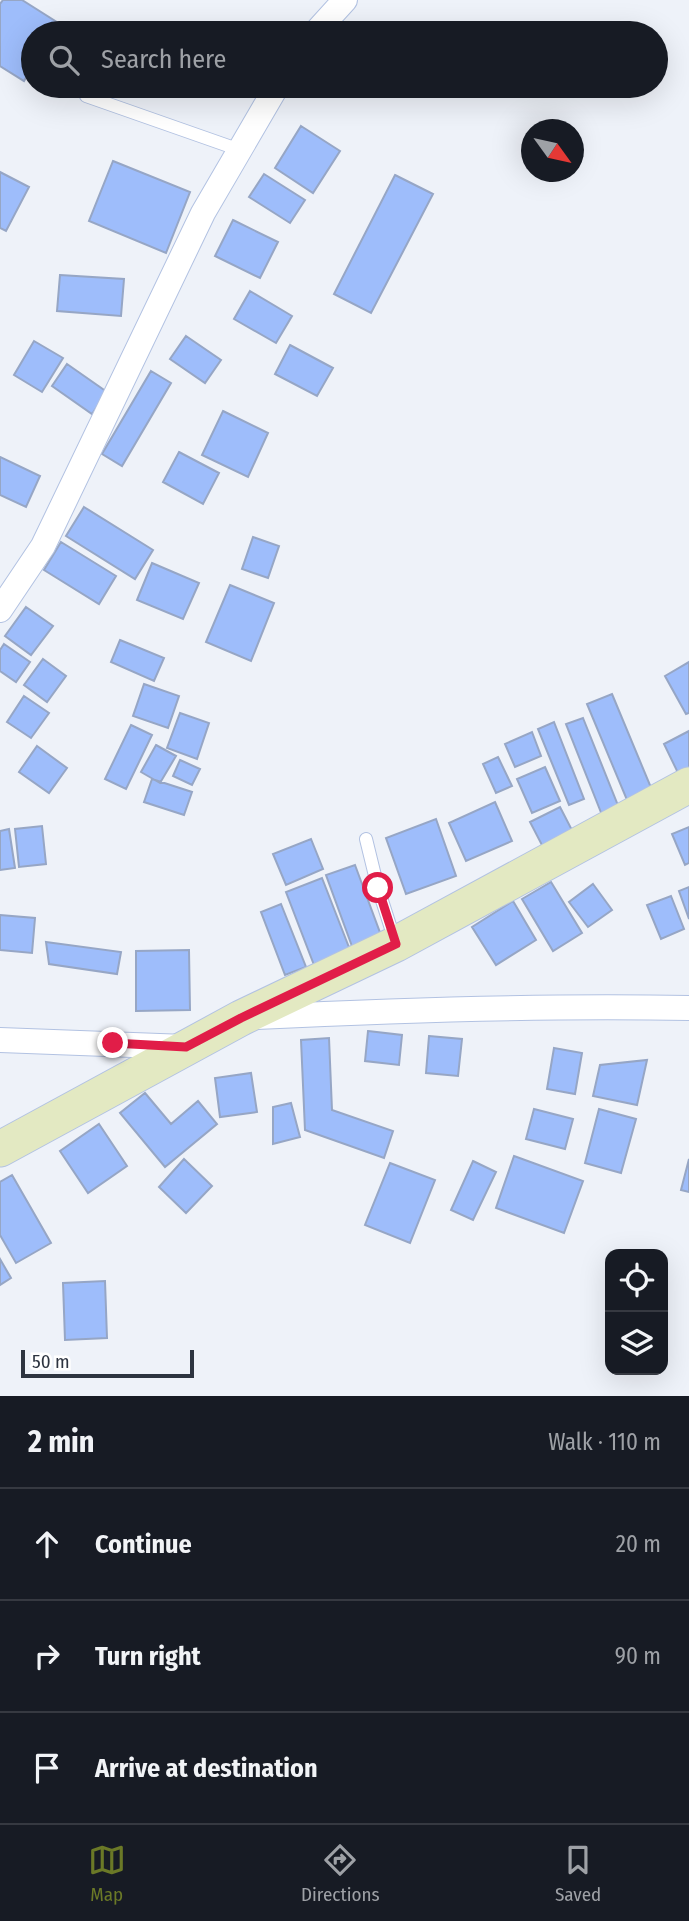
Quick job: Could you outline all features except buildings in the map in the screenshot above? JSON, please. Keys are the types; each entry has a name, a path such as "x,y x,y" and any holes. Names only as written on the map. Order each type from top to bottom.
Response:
{"street":[{"path":"327,21 345,0"},
{"path":"0,610 43,546 203,213 270,98"},
{"path":"0,1149 241,1018 396,944 689,785"},
{"path":"241,1018 385,1011 615,1006 689,1008"},
{"path":"0,1040 186,1047"}],"lane":[{"path":"92,98 240,150"},
{"path":"366,839 396,944"}],"route":[{"path":"113,1043 186,1047 396,944 378,888"}]}
